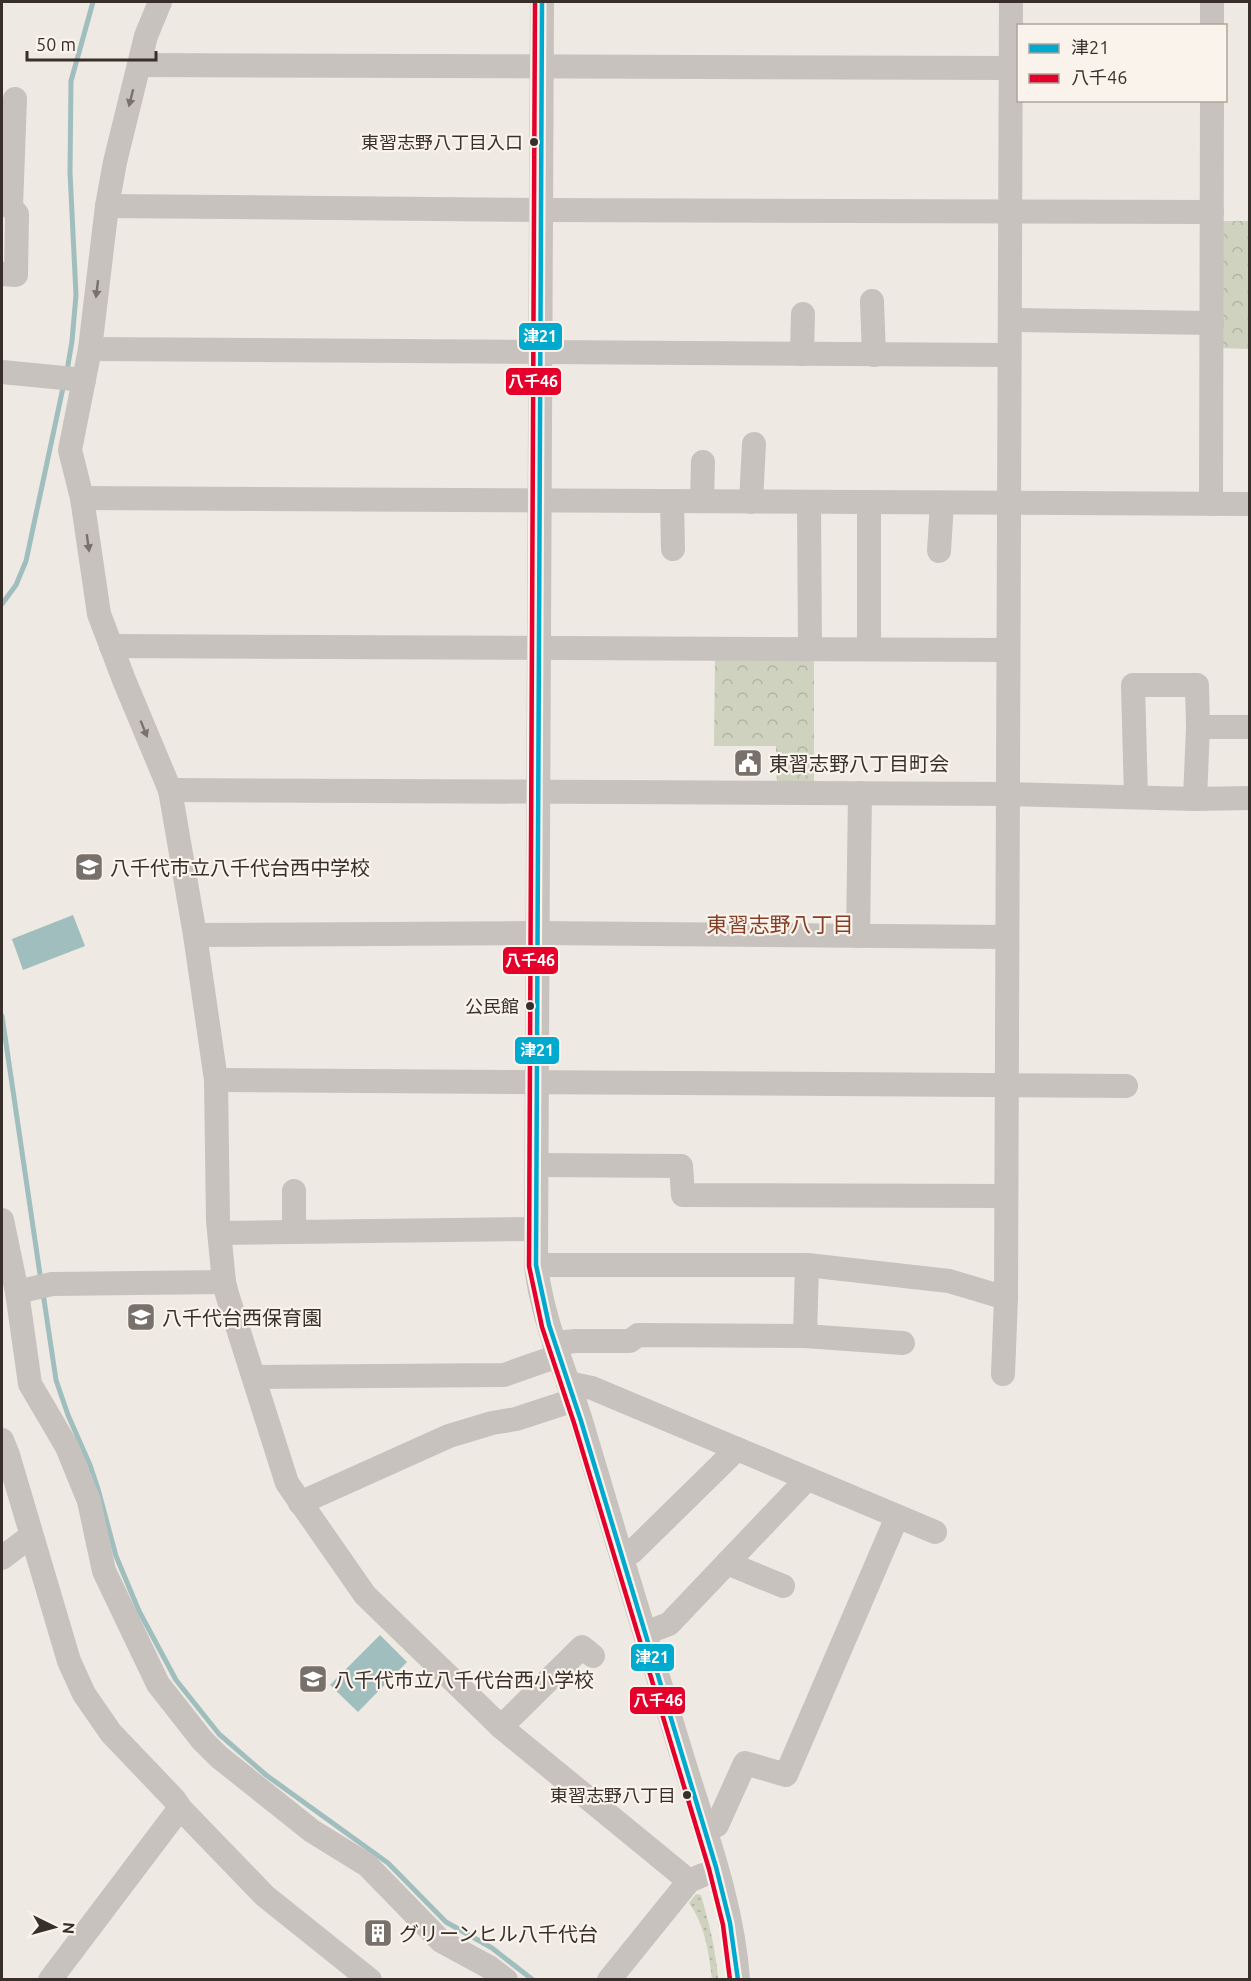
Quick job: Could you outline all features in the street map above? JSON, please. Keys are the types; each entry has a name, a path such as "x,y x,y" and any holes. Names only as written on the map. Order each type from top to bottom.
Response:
{"street":[{"path":"160,2 147,36 115,162 107,206 90,349 72,379 70,450 82,498 99,614 170,790 195,935 216,1080 220,1233 224,1282 243,1349 287,1483 365,1595 501,1727 689,1881"},
{"path":"542,2 536,1265 539,1292 716,1869 736,1952 738,1980"},
{"path":"1003,1374 1006,1298 1005,1084 1011,2"},
{"path":"1212,2 1212,24"},
{"path":"139,65 1011,68"},
{"path":"2,274 16,275 17,214 6,207 15,99"},
{"path":"1211,504 1212,102"},
{"path":"107,206 1212,212"},
{"path":"872,300 874,355"},
{"path":"802,354 803,314"},
{"path":"1010,320 1212,323"},
{"path":"90,349 1009,355"},
{"path":"2,372 72,379"},
{"path":"751,502 754,444"},
{"path":"702,501 703,462"},
{"path":"82,498 1250,504"},
{"path":"672,501 674,549"},
{"path":"809,502 810,649"},
{"path":"869,502 869,649"},
{"path":"939,551 942,503"},
{"path":"111,646 1008,650"},
{"path":"1136,797 1134,685 1197,685 1195,799"},
{"path":"1198,727 1250,727"},
{"path":"170,790 1007,794 1195,799 1250,798"},
{"path":"858,936 860,793"},
{"path":"195,935 538,933 1006,937"},
{"path":"216,1080 1126,1086"},
{"path":"537,1165 681,1166 682,1195 1005,1196"},
{"path":"294,1191 294,1231"},
{"path":"2,1220 24,1286 30,1384 67,1447 89,1501 104,1571 158,1684 202,1740 219,1757 312,1831 367,1865 441,1941 489,1967 506,1980"},
{"path":"220,1233 536,1228"},
{"path":"536,1265 807,1264 949,1281 1006,1298"},
{"path":"805,1336 807,1264"},
{"path":"24,1286 224,1282"},
{"path":"254,1377 504,1375 576,1341 630,1341 638,1335 805,1336 903,1343"},
{"path":"300,1503 449,1436 492,1423 516,1419 571,1391 592,1388 935,1533"},
{"path":"2,1440 69,1661 84,1694 111,1733 265,1896 370,1980"},
{"path":"621,1554 632,1552 737,1449"},
{"path":"645,1633 669,1624 807,1479"},
{"path":"703,1824 717,1825 745,1763 786,1775 897,1517"},
{"path":"2,1558 31,1536"},
{"path":"727,1563 783,1586"},
{"path":"501,1727 582,1647 593,1656"},
{"path":"50,1980 180,1808"},
{"path":"609,1980 689,1881 716,1869"}],"green space":[{"path":"1218,221 1249,221 1249,349 1220,348"},
{"path":"715,655 814,655 814,787 777,788 776,746 714,746"},
{"path":"696,1894 701,1895 707,1916 718,1979 712,1979 703,1930 689,1903"}],"water":[{"path":"73,915 85,946 23,970 12,939"},
{"path":"380,1635 407,1662 358,1712 330,1685"}],"waterway":[{"path":"67,371 76,295 70,172 71,81 93,2"},
{"path":"2,604 16,585 26,561 64,383"},
{"path":"2,1016 41,1281"},
{"path":"43,1293 56,1380 68,1415 90,1465 116,1556 139,1611 176,1680 219,1734 266,1775 388,1863 446,1922 492,1948 533,1980"}],"transit line":[{"name":"八千46","path":"535,2 529,1266 542,1327 574,1423 709,1869 723,1925 730,1980"},
{"name":"津21","path":"542,2 536,1265 549,1325 581,1421 716,1867 730,1923 738,1980"}],"place":[{"name":"東習志野八丁目入口","path":"534,142"},
{"name":"東習志野八丁目町会","path":"748,763"},
{"name":"八千代市立八千代台西中学校","path":"89,867"},
{"name":"公民館","path":"530,1006"},
{"name":"八千代台西保育園","path":"141,1317"},
{"name":"八千代市立八千代台西小学校","path":"313,1679"},
{"name":"東習志野八丁目","path":"687,1795"},
{"name":"グリーンヒル八千代台","path":"378,1933"}],"district":[{"name":"東習志野八丁目","path":"780,924"}]}
